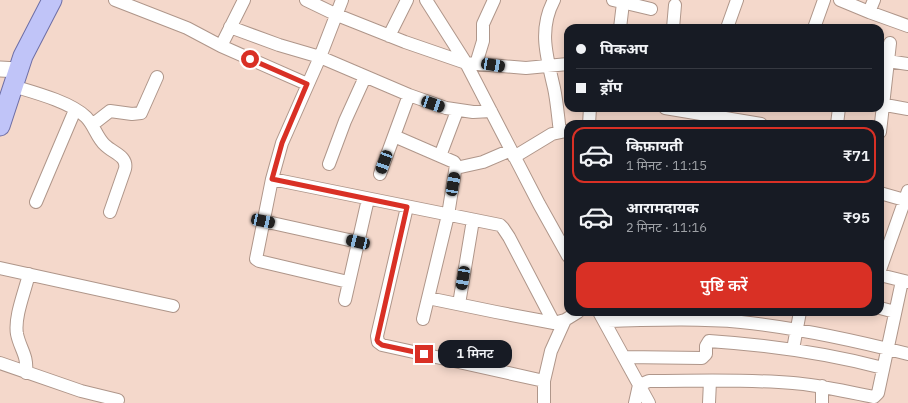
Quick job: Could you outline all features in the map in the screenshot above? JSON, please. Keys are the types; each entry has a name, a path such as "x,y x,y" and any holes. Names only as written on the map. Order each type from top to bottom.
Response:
{"main road":[{"path":"0,105 11,73 43,0"},
{"path":"0,126 11,73 23,56 52,0"}],"street":[{"path":"115,0 187,28 221,46 307,84"},
{"path":"221,46 244,0"},
{"path":"306,0 337,15 389,36 440,55 471,63 526,68 564,65"},
{"path":"342,0 320,57 282,143 272,179 256,259 259,261 348,282"},
{"path":"389,36 407,0"},
{"path":"426,0 471,63 491,111 513,153 563,238"},
{"path":"471,63 483,41 483,24 494,0"},
{"path":"456,168 513,153 552,134 564,131 548,67 545,30 547,18 554,0"},
{"path":"728,24 737,0"},
{"path":"815,24 824,0"},
{"path":"840,0 908,26"},
{"path":"869,12 874,0"},
{"path":"620,24 618,2 651,9"},
{"path":"673,24 675,5"},
{"path":"230,27 278,45 320,57 409,95 457,111 491,111"},
{"path":"890,44 884,61 908,64"},
{"path":"11,73 86,117 104,145 125,160 126,164 110,212"},
{"path":"92,126 110,111 132,114 141,113 157,77"},
{"path":"329,164 345,121 365,77"},
{"path":"380,174 409,95"},
{"path":"884,104 908,109"},
{"path":"36,202 75,110"},
{"path":"440,156 457,111"},
{"path":"683,112 718,120"},
{"path":"394,136 454,162 456,165 448,215 424,319"},
{"path":"272,179 496,224 503,228 560,321 544,381 544,403"},
{"path":"884,194 907,198 884,259"},
{"path":"345,300 368,199"},
{"path":"407,207 377,336 378,342 382,345 544,381"},
{"path":"459,304 473,220"},
{"path":"263,221 358,242"},
{"path":"0,268 173,306"},
{"path":"26,372 27,363 17,333 17,321 29,274"},
{"path":"639,385 649,381 772,382 822,386 870,400 878,393 895,312 905,281 884,276"},
{"path":"428,298 560,321 570,316"},
{"path":"884,309 895,312"},
{"path":"649,403 601,316 696,316 797,329 887,348 908,354"},
{"path":"793,349 799,316"},
{"path":"624,357 702,358 706,354 706,346 709,341 746,343 793,349 856,361 883,368"},
{"path":"0,363 80,390 118,400"},
{"path":"708,403 710,381"},
{"path":"635,403 639,385"},
{"path":"822,386 822,403"}],"route":[{"path":"250,59 307,84 282,143 272,179 407,207 377,340 382,345 424,354"}]}
